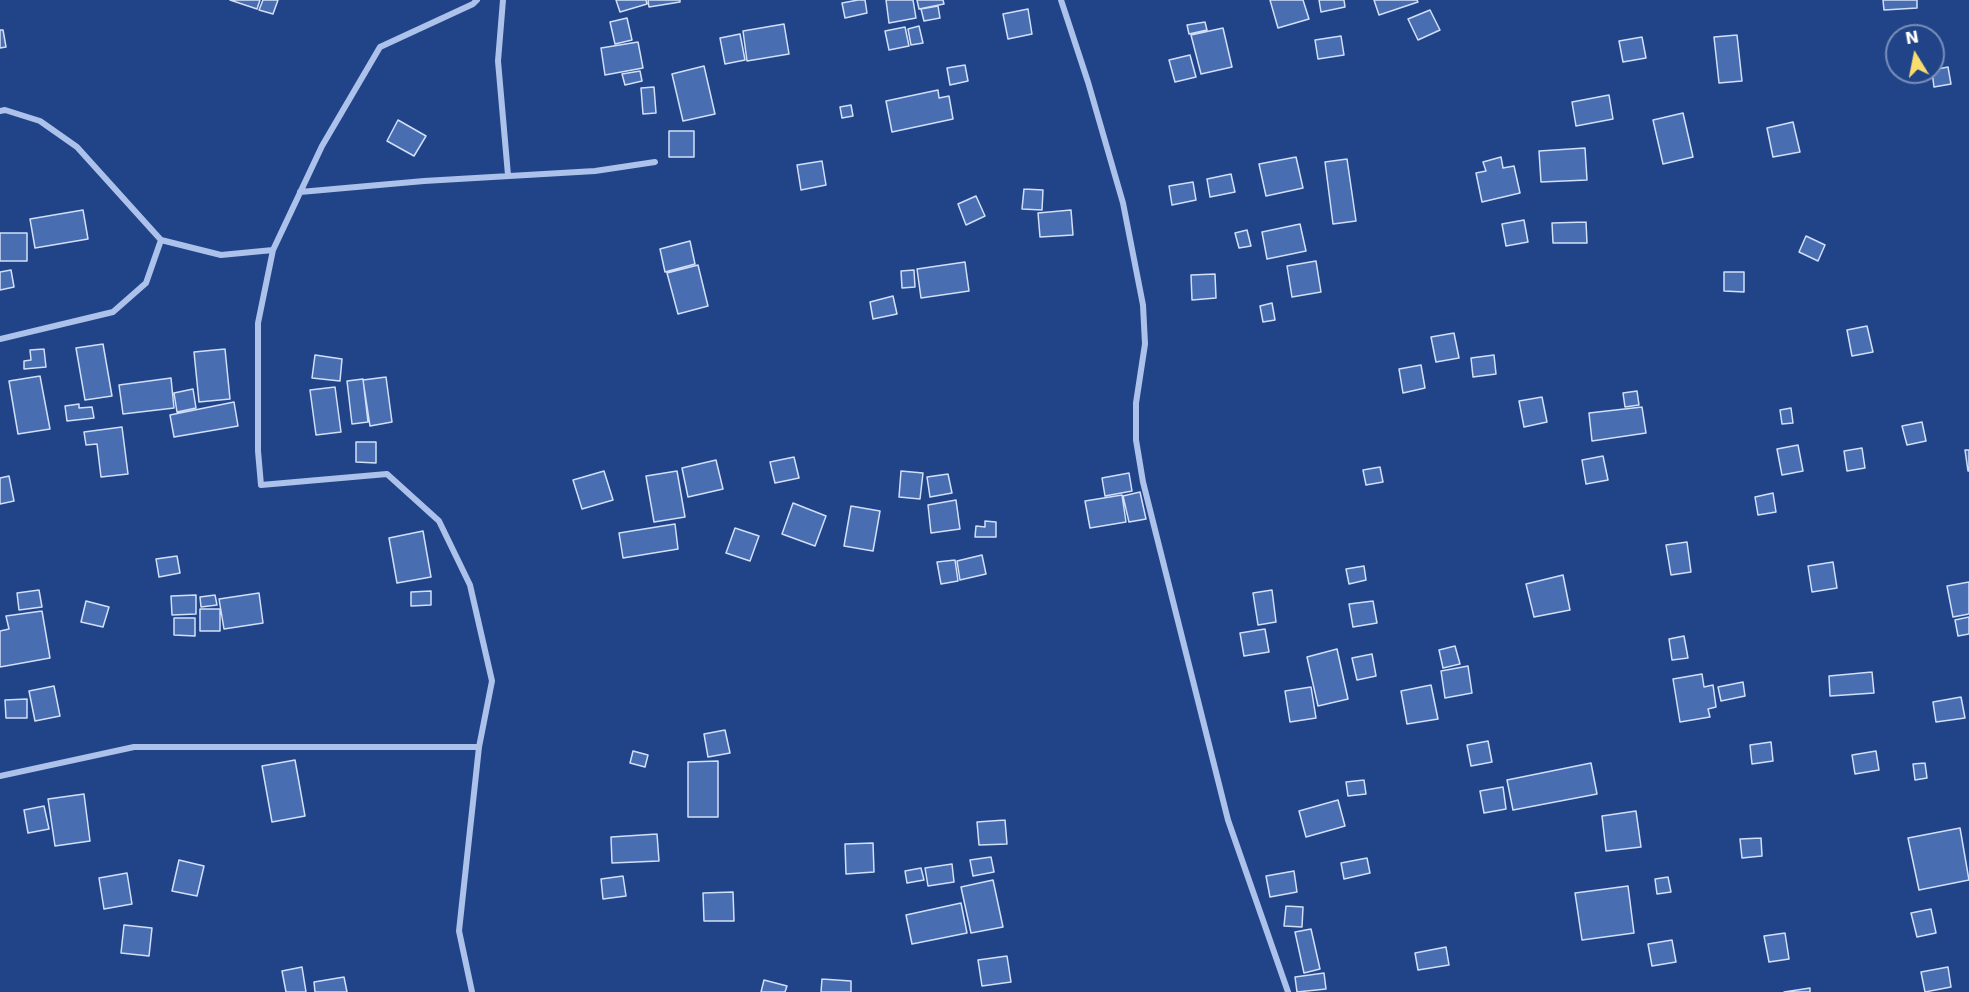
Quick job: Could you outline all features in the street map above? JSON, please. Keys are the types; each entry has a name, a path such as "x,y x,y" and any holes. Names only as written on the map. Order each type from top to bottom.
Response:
{"street":[{"path":"472,992 459,931 479,747 492,681 471,585 439,521 387,474 261,485 258,452 258,323 273,250 322,146 380,47 473,4 477,0"},
{"path":"503,0 498,62 508,175"},
{"path":"1061,0 1088,82 1123,203 1143,305 1145,344 1137,403 1136,441 1143,482 1228,820 1288,992"},
{"path":"0,111 5,110 40,121 77,147 161,240 221,255 273,250"},
{"path":"300,192 508,175 595,171 655,162"},
{"path":"0,339 113,312 146,283 161,240"},
{"path":"0,776 134,747 479,747"}],"building":[{"path":"230,0 260,0 257,9"},
{"path":"263,0 278,0 273,14 259,10"},
{"path":"616,0 646,0 647,4 620,12"},
{"path":"648,0 680,0 680,2 649,7"},
{"path":"865,0 867,13 845,18 842,3"},
{"path":"886,0 913,0 916,18 889,23"},
{"path":"917,0 943,0 944,4 919,9"},
{"path":"1270,0 1303,0 1309,19 1278,28"},
{"path":"1319,0 1344,0 1345,7 1321,12"},
{"path":"1374,0 1417,0 1418,2 1379,15"},
{"path":"1883,0 1917,0 1917,8 1884,10"},
{"path":"938,6 940,18 924,21 921,9"},
{"path":"1028,9 1032,34 1008,39 1003,14"},
{"path":"1430,10 1440,30 1418,40 1408,19"},
{"path":"627,18 632,40 615,44 610,22"},
{"path":"1205,22 1207,30 1189,34 1187,25"},
{"path":"784,24 789,54 747,61 743,31"},
{"path":"919,26 923,43 911,45 908,29"},
{"path":"905,27 909,46 889,50 885,31"},
{"path":"1223,28 1232,67 1201,74 1191,35"},
{"path":"0,30 3,30 6,47 0,48"},
{"path":"740,34 745,60 725,64 720,38"},
{"path":"1737,35 1742,81 1719,83 1714,37"},
{"path":"1341,36 1344,55 1318,59 1315,40"},
{"path":"1642,37 1646,58 1623,62 1619,41"},
{"path":"638,42 643,68 605,75 601,48"},
{"path":"1190,55 1196,77 1175,82 1169,60"},
{"path":"965,65 968,81 950,85 947,68"},
{"path":"704,66 715,114 683,121 672,74"},
{"path":"1948,67 1951,84 1934,87 1934,84 1945,84 1945,68"},
{"path":"640,71 642,81 625,85 622,74"},
{"path":"654,87 656,113 643,114 641,88"},
{"path":"938,90 939,98 949,96 953,119 892,132 886,101"},
{"path":"1609,95 1613,119 1576,126 1572,102"},
{"path":"851,105 853,116 842,118 840,107"},
{"path":"1683,113 1693,157 1663,164 1653,120"},
{"path":"398,120 426,136 414,156 387,141"},
{"path":"1793,122 1800,152 1773,157 1767,128"},
{"path":"669,131 694,131 694,157 669,157"},
{"path":"1585,148 1587,180 1541,182 1539,151"},
{"path":"1296,157 1303,188 1266,196 1259,164"},
{"path":"1501,157 1503,168 1514,166 1520,193 1482,202 1476,173 1486,171 1483,162"},
{"path":"1347,159 1356,221 1333,224 1325,162"},
{"path":"822,161 826,185 801,190 797,165"},
{"path":"1231,174 1235,192 1210,197 1207,179"},
{"path":"1193,182 1196,200 1172,205 1169,186"},
{"path":"1024,189 1043,190 1042,210 1022,209"},
{"path":"976,196 985,216 966,225 958,204"},
{"path":"83,210 88,239 35,248 30,219"},
{"path":"1071,210 1073,235 1040,237 1038,213"},
{"path":"1524,220 1528,242 1506,246 1502,224"},
{"path":"1586,222 1587,243 1553,243 1552,223"},
{"path":"1300,224 1306,251 1267,259 1262,232"},
{"path":"1247,230 1251,246 1239,248 1235,233"},
{"path":"0,233 27,233 27,261 0,261"},
{"path":"1806,236 1825,245 1818,261 1799,252"},
{"path":"690,241 695,264 665,272 660,249"},
{"path":"1316,261 1321,292 1292,297 1287,266"},
{"path":"965,262 969,291 921,298 917,269"},
{"path":"698,265 708,306 678,314 667,273"},
{"path":"11,270 14,287 0,290 0,272"},
{"path":"914,270 915,287 902,288 901,271"},
{"path":"1724,272 1744,272 1744,292 1724,291"},
{"path":"1215,274 1216,298 1192,300 1191,275"},
{"path":"893,296 897,314 873,319 870,302"},
{"path":"1272,303 1275,320 1263,322 1260,306"},
{"path":"1867,326 1873,352 1852,356 1847,330"},
{"path":"1454,333 1459,358 1436,362 1431,337"},
{"path":"103,344 112,396 85,400 76,348"},
{"path":"44,349 46,367 24,369 24,361 31,360 30,350"},
{"path":"225,349 230,399 199,402 194,352"},
{"path":"315,355 342,359 340,381 312,378"},
{"path":"1494,355 1496,374 1473,377 1471,358"},
{"path":"1421,365 1425,388 1403,393 1399,369"},
{"path":"40,376 50,429 18,434 9,381"},
{"path":"386,377 392,422 370,426 363,380"},
{"path":"171,378 174,408 123,414 119,385"},
{"path":"363,379 368,422 352,424 347,381"},
{"path":"335,387 341,432 316,435 310,390"},
{"path":"193,389 196,408 177,412 174,393"},
{"path":"1637,391 1639,405 1625,407 1623,393"},
{"path":"1542,397 1547,422 1524,427 1519,401"},
{"path":"234,402 238,426 174,437 170,415"},
{"path":"79,404 79,408 92,407 94,418 67,421 65,406"},
{"path":"1642,407 1646,433 1592,441 1589,413"},
{"path":"1791,408 1793,423 1782,424 1780,410"},
{"path":"1922,422 1926,441 1907,445 1902,426"},
{"path":"122,427 128,474 101,477 97,444 86,445 84,432"},
{"path":"356,442 376,442 376,463 356,462"},
{"path":"1798,445 1803,471 1782,475 1777,449"},
{"path":"1862,448 1865,468 1847,471 1844,451"},
{"path":"1965,450 1969,450 1969,471 1968,471"},
{"path":"1603,456 1608,480 1586,484 1582,460"},
{"path":"794,457 799,478 775,483 770,462"},
{"path":"716,460 723,489 688,497 682,468"},
{"path":"1380,467 1383,482 1366,485 1363,470"},
{"path":"604,471 613,500 582,509 573,480"},
{"path":"677,471 685,517 654,522 646,476"},
{"path":"901,471 923,473 920,499 899,497"},
{"path":"1129,473 1132,491 1105,496 1102,478"},
{"path":"948,474 952,493 930,497 927,477"},
{"path":"9,476 14,501 0,504 0,478"},
{"path":"1140,492 1146,519 1129,522 1123,496"},
{"path":"1773,493 1776,512 1758,515 1755,497"},
{"path":"1122,495 1126,522 1090,528 1085,501"},
{"path":"956,500 960,529 931,533 928,505"},
{"path":"793,503 826,516 815,546 782,534"},
{"path":"851,506 880,511 873,551 844,546"},
{"path":"985,521 996,522 996,537 975,537 976,526 985,527"},
{"path":"675,524 678,549 623,558 619,533"},
{"path":"735,528 759,536 750,561 726,553"},
{"path":"423,531 431,577 397,583 389,538"},
{"path":"1687,542 1691,572 1671,575 1666,545"},
{"path":"982,555 986,574 960,580 957,561"},
{"path":"177,556 180,573 159,577 156,559"},
{"path":"955,560 958,581 941,584 937,562"},
{"path":"1833,562 1837,588 1812,592 1808,566"},
{"path":"1364,566 1366,580 1349,584 1346,569"},
{"path":"1563,575 1570,610 1534,617 1526,584"},
{"path":"1969,582 1969,614 1953,617 1947,586"},
{"path":"39,590 42,607 19,610 17,593"},
{"path":"1272,590 1276,622 1258,625 1253,593"},
{"path":"431,591 431,605 411,606 411,592"},
{"path":"259,593 263,623 224,629 219,599"},
{"path":"196,595 196,614 172,615 171,596"},
{"path":"215,595 217,605 201,607 200,597"},
{"path":"86,601 109,607 103,627 81,622"},
{"path":"1373,601 1377,623 1353,627 1349,604"},
{"path":"200,609 220,609 220,631 200,631"},
{"path":"42,611 50,658 0,667 0,631 9,629 6,616"},
{"path":"1969,617 1969,634 1958,636 1955,620"},
{"path":"174,618 195,618 195,636 174,635"},
{"path":"1265,629 1269,652 1244,656 1240,633"},
{"path":"1684,636 1688,658 1672,660 1669,639"},
{"path":"1455,646 1460,664 1443,668 1439,650"},
{"path":"1337,649 1348,699 1318,706 1307,657"},
{"path":"1372,654 1376,676 1357,680 1352,658"},
{"path":"1468,666 1472,693 1445,698 1441,671"},
{"path":"1872,672 1874,693 1830,696 1829,676"},
{"path":"1702,674 1704,687 1713,685 1716,707 1708,709 1710,717 1680,722 1673,679"},
{"path":"1743,682 1745,696 1721,701 1718,687"},
{"path":"1431,685 1438,719 1407,724 1401,691"},
{"path":"54,686 60,716 35,721 29,691"},
{"path":"1311,687 1316,718 1290,722 1285,691"},
{"path":"1961,697 1965,718 1936,722 1933,702"},
{"path":"27,699 27,718 6,718 5,700"},
{"path":"725,730 730,753 708,757 704,734"},
{"path":"1488,741 1492,762 1471,766 1467,745"},
{"path":"1771,742 1773,761 1752,764 1750,745"},
{"path":"633,751 648,755 645,767 630,763"},
{"path":"1876,751 1879,770 1855,774 1852,755"},
{"path":"295,760 305,816 272,822 262,766"},
{"path":"718,761 718,817 688,817 688,762"},
{"path":"1591,763 1597,794 1513,810 1507,780"},
{"path":"1925,763 1927,778 1915,780 1913,764"},
{"path":"1364,780 1366,794 1348,796 1346,782"},
{"path":"1503,787 1506,809 1484,813 1480,791"},
{"path":"84,794 90,841 55,846 48,799"},
{"path":"1338,800 1345,826 1306,837 1299,811"},
{"path":"44,806 49,829 28,833 24,810"},
{"path":"1636,811 1641,847 1606,851 1602,816"},
{"path":"1005,820 1007,844 979,845 977,822"},
{"path":"1960,828 1969,880 1919,890 1908,838"},
{"path":"657,834 659,861 612,863 611,837"},
{"path":"1761,838 1762,856 1742,858 1740,839"},
{"path":"873,843 874,872 846,874 845,844"},
{"path":"991,857 994,872 973,876 970,860"},
{"path":"1367,858 1370,873 1344,879 1341,863"},
{"path":"179,860 204,866 197,896 172,891"},
{"path":"952,864 954,882 928,886 925,868"},
{"path":"921,868 924,880 907,883 905,871"},
{"path":"1294,871 1297,892 1270,897 1266,876"},
{"path":"127,873 132,904 104,909 99,878"},
{"path":"623,876 626,896 603,899 601,879"},
{"path":"1668,877 1671,892 1657,894 1655,879"},
{"path":"993,880 1003,927 971,933 961,887"},
{"path":"1628,886 1634,933 1582,940 1575,893"},
{"path":"733,892 734,921 704,921 703,893"},
{"path":"961,903 967,933 912,944 906,915"},
{"path":"1286,906 1303,907 1302,927 1284,926"},
{"path":"1931,909 1936,933 1917,937 1911,913"},
{"path":"124,925 152,928 149,956 121,953"},
{"path":"1311,929 1320,969 1304,973 1295,932"},
{"path":"1785,933 1789,959 1769,962 1764,936"},
{"path":"1672,940 1676,962 1652,966 1648,944"},
{"path":"1446,947 1449,965 1418,970 1415,953"},
{"path":"1007,956 1011,982 982,986 978,960"},
{"path":"302,967 306,992 286,992 282,971"},
{"path":"1948,967 1951,987 1925,992 1921,972"},
{"path":"1324,973 1326,989 1297,992 1295,977"},
{"path":"344,977 347,992 315,992 314,982"},
{"path":"822,979 851,981 851,992 821,992"},
{"path":"764,980 787,986 785,992 761,992"},
{"path":"1810,988 1810,992 1784,992"}]}
